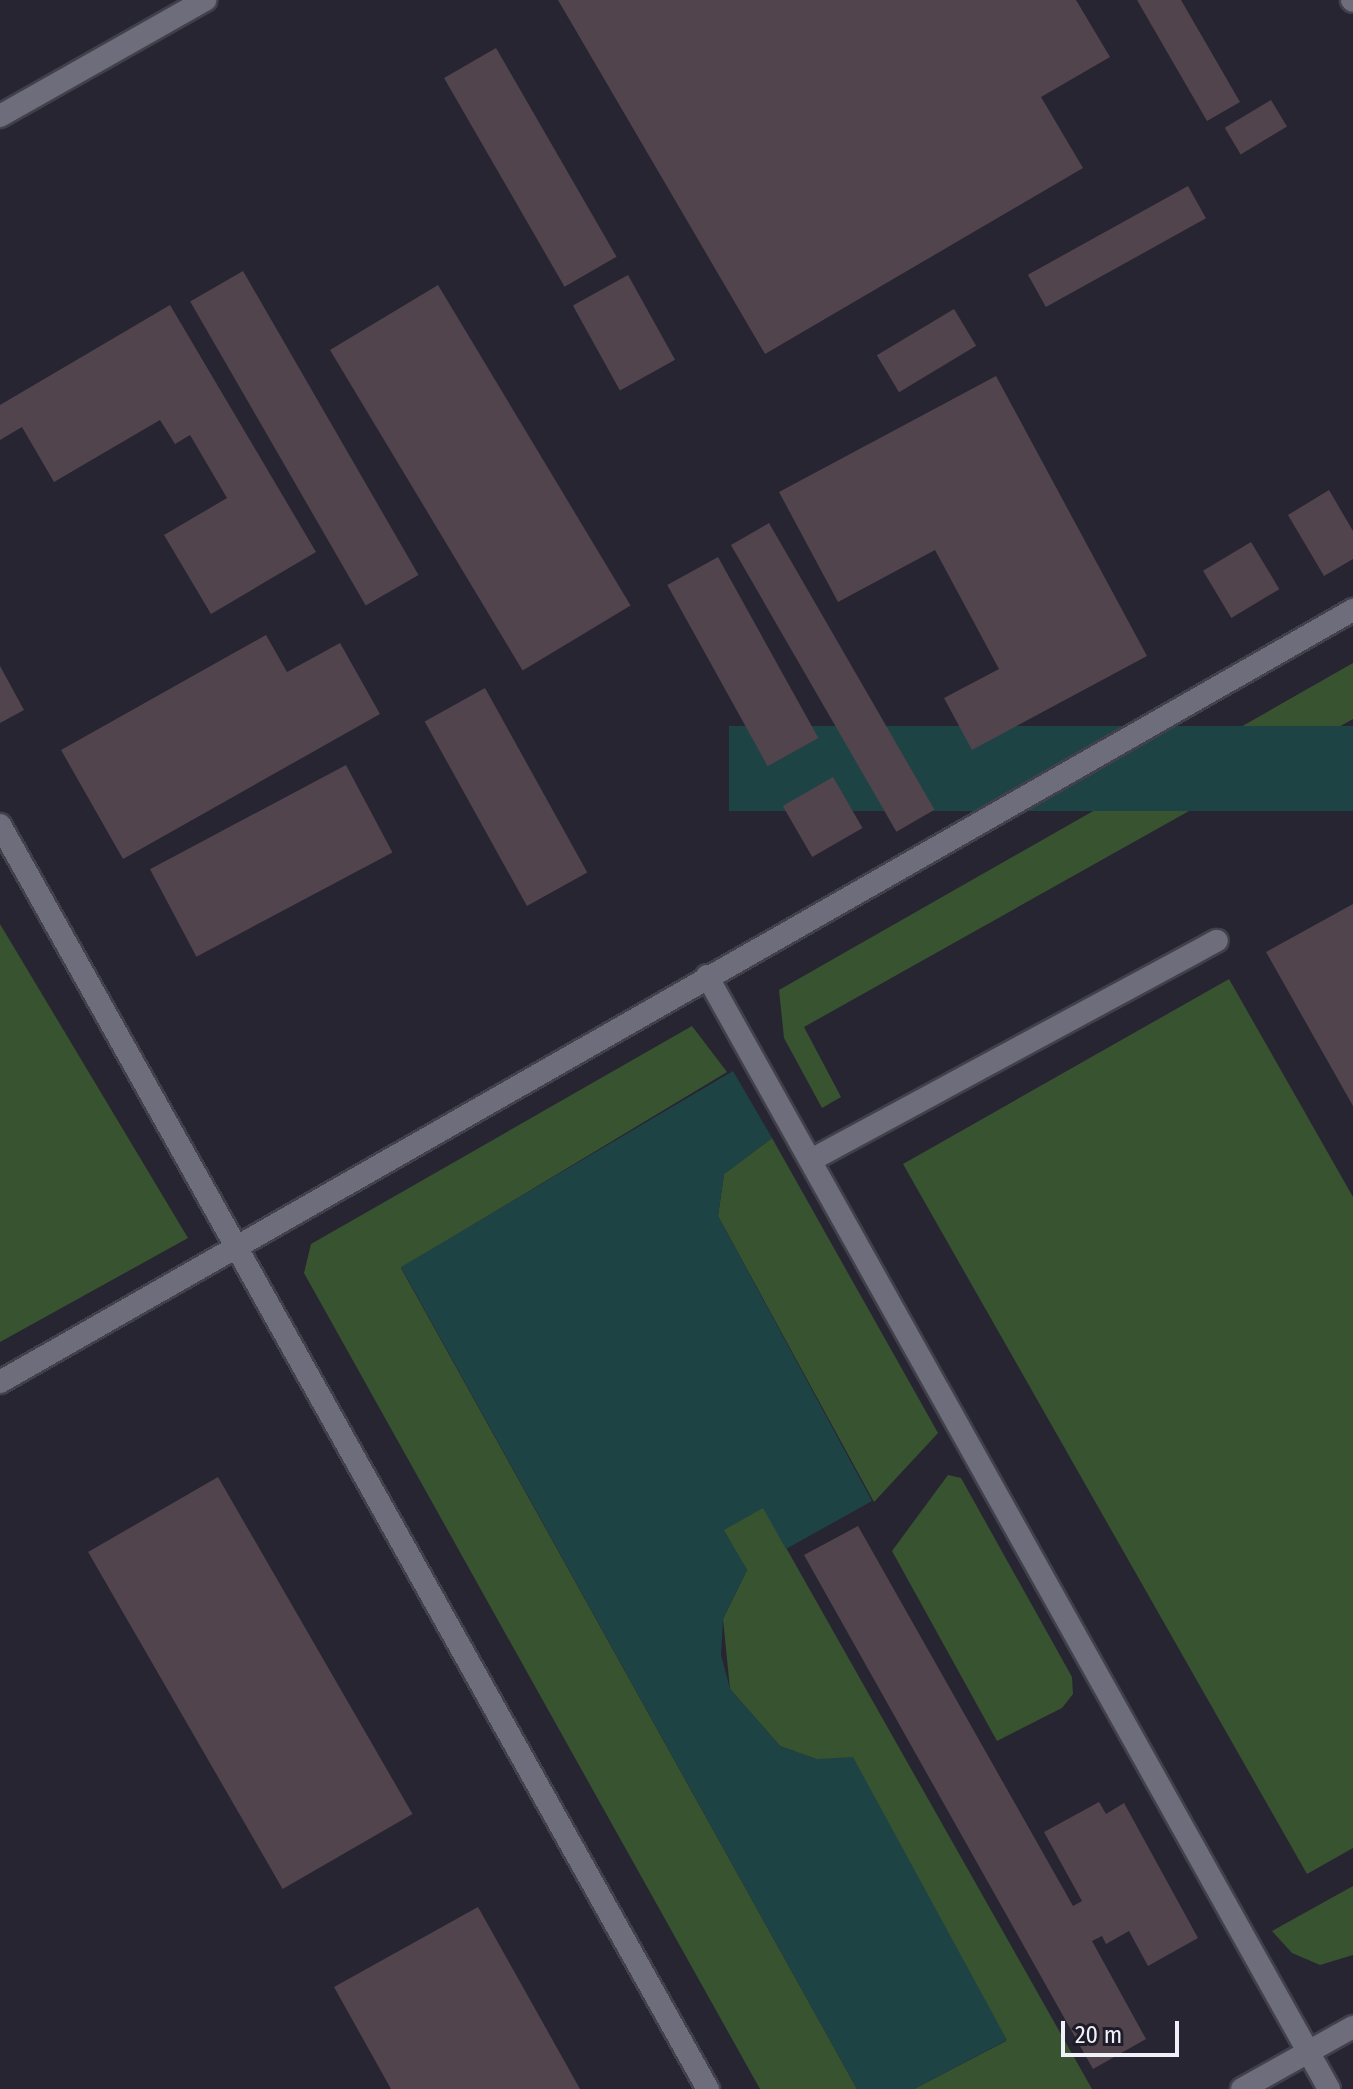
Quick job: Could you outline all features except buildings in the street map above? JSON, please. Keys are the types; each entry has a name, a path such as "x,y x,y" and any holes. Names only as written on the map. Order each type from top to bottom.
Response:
{"street":[{"path":"0,116 205,0"},
{"path":"0,1382 242,1249 707,976 1353,610"},
{"path":"0,825 242,1249 708,2089"},
{"path":"813,1159 1217,941"},
{"path":"707,976 795,1126 1329,2089"},
{"path":"1242,2089 1353,2027"}],"green space":[{"path":"1353,663 1353,719 804,1027 841,1097 822,1108 784,1038 779,990"},
{"path":"0,924 188,1238 0,1342"},
{"path":"1229,979 1353,1197 1353,1848 1307,1874 903,1164"},
{"path":"692,1026 727,1072 401,1268 857,2089 760,2089 304,1273 311,1244"},
{"path":"772,1138 938,1433 874,1502 718,1216 724,1174"},
{"path":"948,1475 961,1478 1072,1677 1073,1694 1062,1708 997,1741 892,1551"},
{"path":"763,1507 1092,2089 914,2089 1006,2041 816,1759 780,1746 730,1689 723,1619 747,1570 723,1530"},
{"path":"1353,1886 1353,1955 1320,1965 1292,1953 1272,1931"}],"shaded area":[{"path":"729,726 1353,726 1353,811 729,811"},
{"path":"733,1071 772,1138 724,1174 718,1216 872,1501 786,1549 763,1508 724,1530 747,1570 723,1619 721,1655 730,1689 780,1746 816,1759 853,1757 1007,2040 914,2089 857,2089 401,1267"}]}
